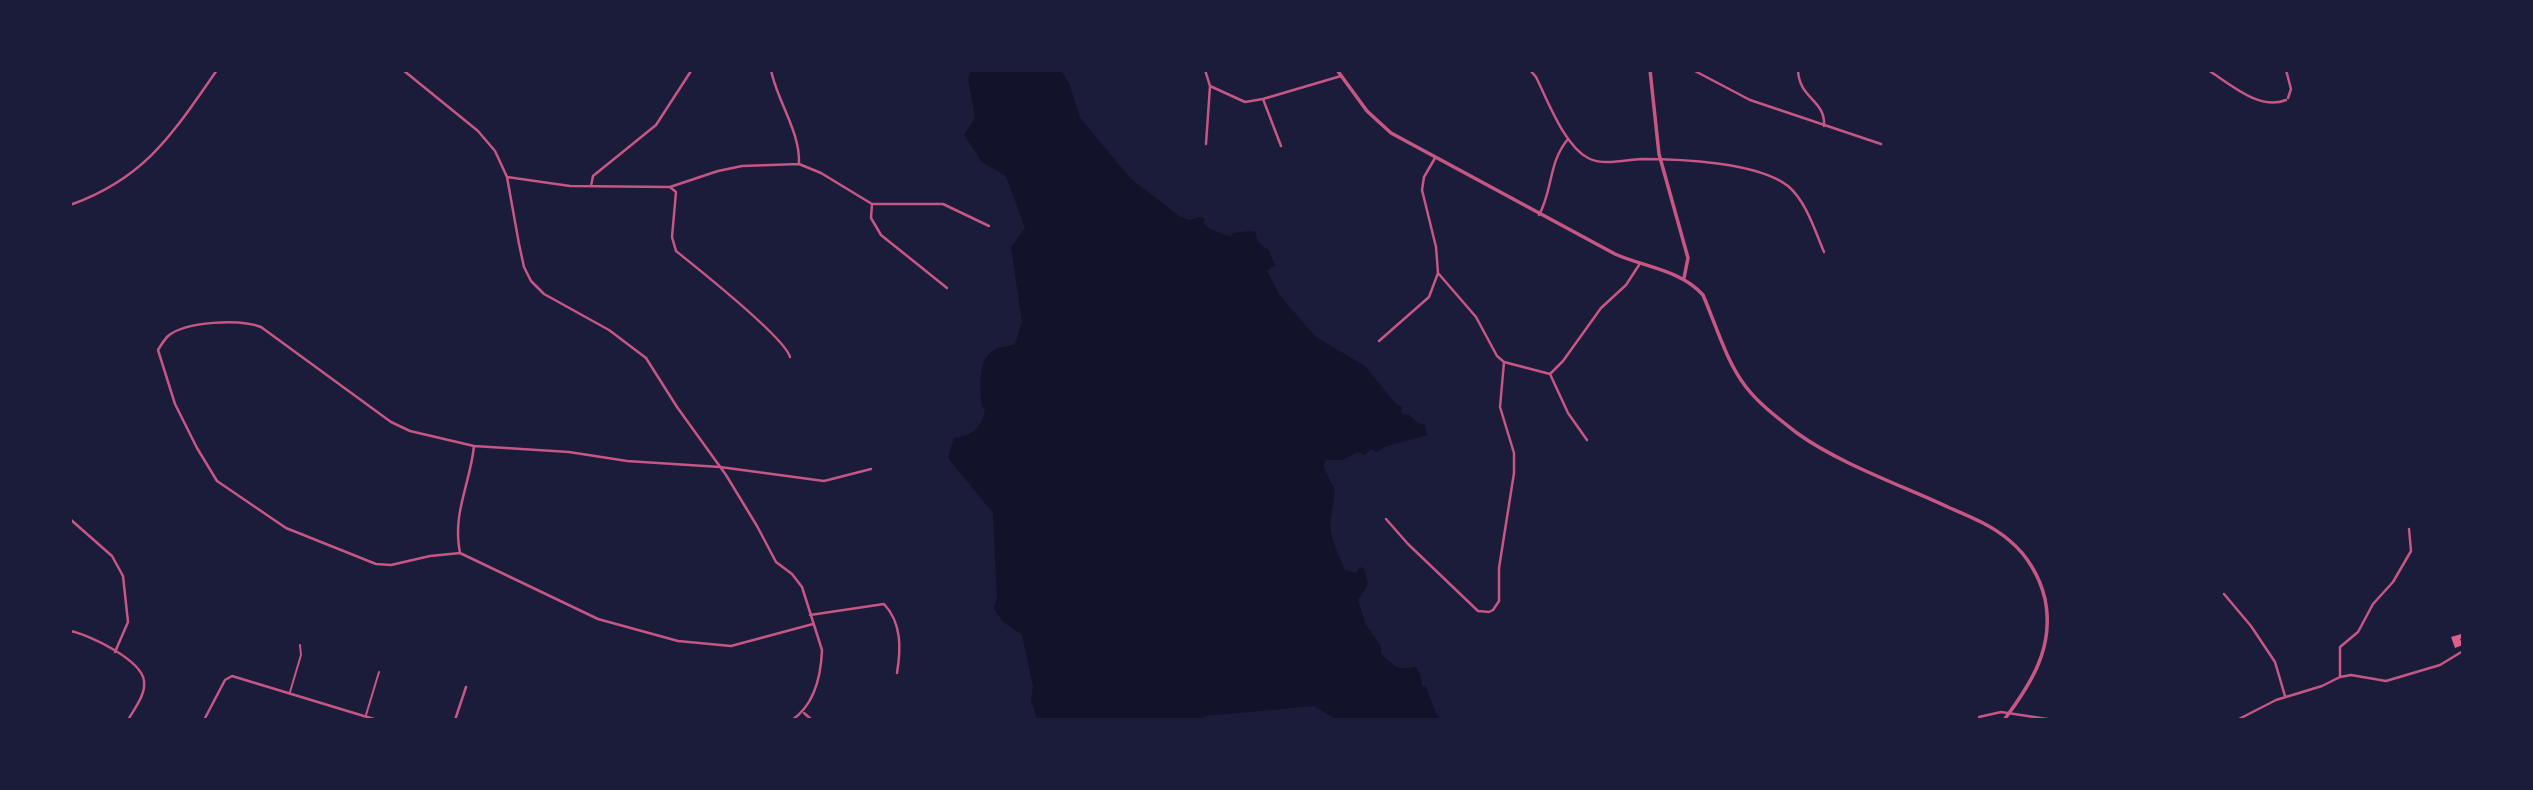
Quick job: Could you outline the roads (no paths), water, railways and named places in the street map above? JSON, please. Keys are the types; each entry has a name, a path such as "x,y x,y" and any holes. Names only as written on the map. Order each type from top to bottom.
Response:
{"street":[{"path":"70,205 105,190 139,168 170,137 217,70"},
{"path":"403,70 478,131 495,151 508,177 524,267 531,281 544,294 609,330 646,358 720,467 776,562 792,573 802,587 822,650 814,691 803,712 792,720"},
{"path":"591,186 593,176 645,136 663,115 691,70"},
{"path":"771,70 775,89 799,152 799,164"},
{"path":"1205,70 1210,86 1206,144"},
{"path":"1337,70 1367,111 1404,141 1539,215 1639,265 1684,278 1703,295 1734,367 1746,387 1796,432 1839,457 1985,524 2010,540 2035,572 2048,614 2047,636 2036,673 2004,720"},
{"path":"1530,70 1569,139 1586,157 1595,161 1699,161 1735,167 1779,181 1799,199 1824,252"},
{"path":"1650,70 1661,159 1688,258 1684,278"},
{"path":"1693,70 1743,97 1881,144"},
{"path":"1798,70 1799,84 1823,114 1824,126"},
{"path":"2208,70 2256,100 2272,104 2287,99 2291,89 2286,70"},
{"path":"1210,86 1245,102 1341,76"},
{"path":"1263,99 1281,146"},
{"path":"1539,215 1554,160 1569,139"},
{"path":"1379,341 1429,298 1438,273 1436,247 1422,190 1424,177 1435,158"},
{"path":"508,177 549,184 670,187 718,170 742,166 799,164 821,173 872,204 943,204 989,226"},
{"path":"670,187 676,192 672,237 676,251 769,332 788,352 789,357"},
{"path":"872,204 872,218 881,235 947,288"},
{"path":"1550,374 1563,361 1601,308 1626,285 1639,265"},
{"path":"1438,273 1476,317 1497,356 1504,362 1550,374"},
{"path":"813,624 732,646 678,641 598,619 460,554 430,556 391,565 376,564 286,528 226,488 212,474 183,421 168,385 158,350 167,337 178,330 218,323 248,322 261,327 391,422 410,431 474,446 569,452 627,461 720,467 824,481 871,469"},
{"path":"1386,519 1408,544 1478,611 1489,612 1497,606 1499,568 1514,473 1514,453 1500,407 1504,362"},
{"path":"1550,374 1568,413 1587,440"},
{"path":"460,554 456,536 457,519 472,469 474,446"},
{"path":"70,519 112,556 123,576 128,622 115,652"},
{"path":"2340,677 2340,647 2358,632 2373,604 2393,582 2411,551 2409,529"},
{"path":"2224,594 2251,626 2275,662 2285,696"},
{"path":"810,615 884,604 893,618 900,639 897,673"},
{"path":"70,631 93,638 139,669 145,680 143,695 128,720"},
{"path":"2237,720 2285,696 2322,686 2340,677 2351,675 2386,681 2440,665 2463,651"},
{"path":"204,720 227,677 377,720"},
{"path":"455,720 466,687"},
{"path":"803,712 812,720"},
{"path":"1979,717 1993,712 2054,720"}],"lane":[{"path":"290,693 301,655 300,645"},
{"path":"366,716 379,672"}]}
